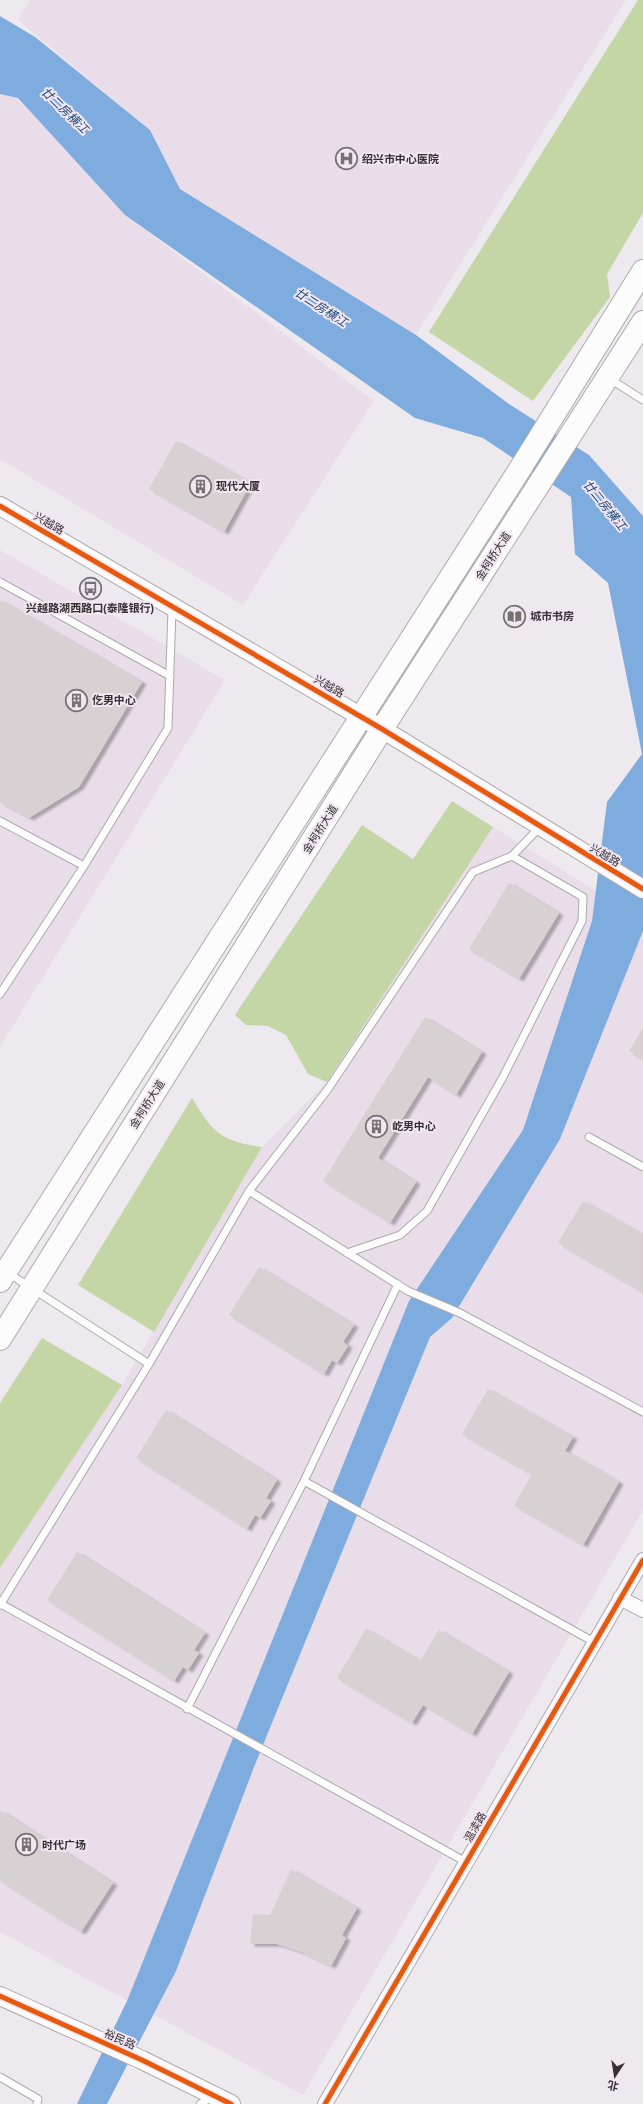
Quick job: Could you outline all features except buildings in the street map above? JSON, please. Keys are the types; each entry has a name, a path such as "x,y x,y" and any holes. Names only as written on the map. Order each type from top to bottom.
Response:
{"main road":[{"path":"2,1274 520,469 643,272"},
{"name":"金柯桥大道","path":"0,1339 382,729 643,322"}],"street":[{"name":"兴越路","path":"0,506 382,729 643,889"},
{"name":"温渎路","path":"325,2104 643,1560"},
{"path":"620,1598 643,1610"},
{"name":"裕民路","path":"0,1996 142,2060 207,2100 231,2104"}],"lane":[{"path":"608,377 643,400"},
{"path":"0,582 170,676"},
{"path":"0,994 84,866 168,728 172,607"},
{"path":"0,821 84,866"},
{"path":"466,1862 0,1605 149,1364 249,1191 328,1089 473,872 512,856 541,826"},
{"path":"347,1252 400,1235 427,1211 504,1076 582,921 583,897 512,856"},
{"path":"589,1137 643,1167"},
{"path":"249,1191 408,1291 460,1313 643,1412"},
{"path":"2,1274 32,1288 149,1364"},
{"path":"187,1709 304,1481 398,1284"},
{"path":"304,1481 594,1642"},
{"path":"0,2077 38,2099 38,2104"}],"shaded area":[{"name":"绍兴市中心医院","path":"30,0 626,0 416,335 180,189 150,130 18,20"},
{"path":"0,94 18,98 125,215 374,401 243,605 0,459"},
{"path":"0,550 225,680 0,1047"},
{"path":"493,827 643,920 643,1510 303,2095 0,1932 0,1568 122,1385 262,1147 327,1082"}],"green space":[{"path":"638,0 643,0 643,213 607,274 610,297 533,401 429,332"},
{"path":"452,801 493,827 327,1082 308,1074 286,1035 268,1026 246,1025 235,1015 362,825 413,859"},
{"path":"192,1098 206,1120 227,1138 248,1145 262,1147 154,1332 78,1285"},
{"path":"42,1338 122,1385 0,1568 0,1403"}],"water":[{"name":"廿二房横江","path":"0,16 35,37 150,130 180,189 416,335 509,404 589,455 643,516 643,931 560,1139 452,1318 430,1337 256,1762 176,1971 107,2104 77,2104 127,2001 409,1301 523,1130 592,921 607,802 642,754 608,583 575,554 571,497 483,438 415,418 125,215 18,98 0,94"}],"cycle path":[{"path":"0,506 382,729 643,889"},
{"path":"325,2104 643,1560"},
{"path":"0,1996 142,2060 231,2104"}],"place":[{"name":"绍兴市中心医院","path":"346,159"},
{"name":"现代大厦","path":"200,486"},
{"name":"兴越路湖西路口(泰隆银行)","path":"90,588"},
{"name":"城市书房","path":"515,616"},
{"name":"仡男中心","path":"76,700"},
{"name":"屹男中心","path":"377,1126"},
{"name":"时代广场","path":"27,1845"}]}
